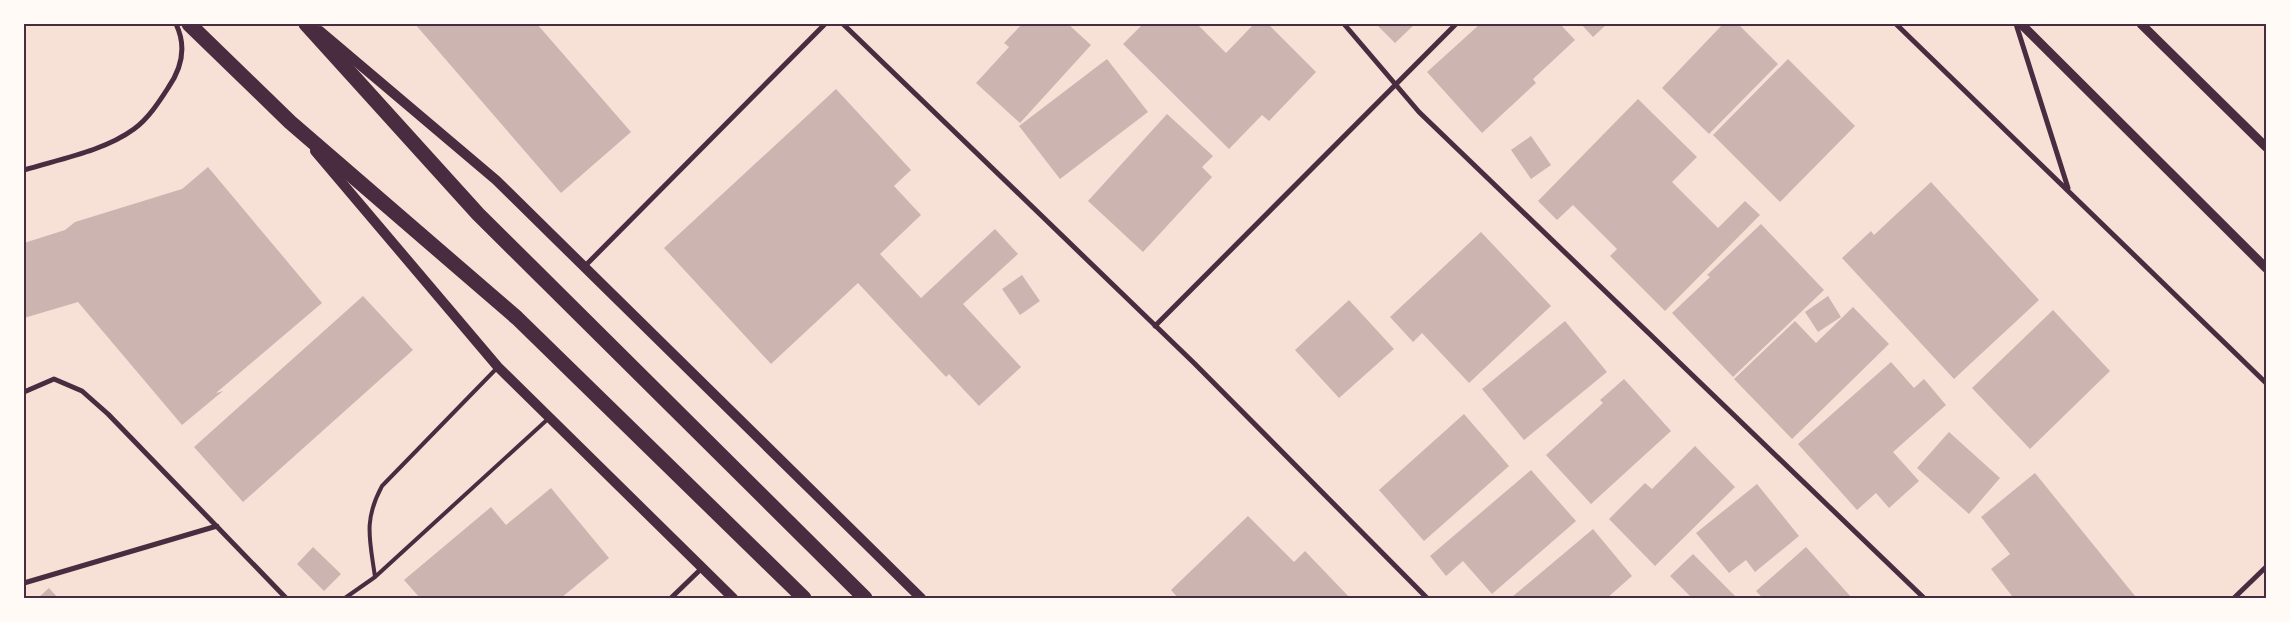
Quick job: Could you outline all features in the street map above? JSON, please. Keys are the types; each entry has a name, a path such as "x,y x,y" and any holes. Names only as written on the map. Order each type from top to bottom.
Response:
{"highway":[{"path":"189,24 290,122 517,318 804,598"},
{"path":"306,24 478,214 865,598"}],"main road":[{"path":"311,24 496,180 921,598"},
{"path":"290,122 498,367 733,598"}],"street":[{"path":"24,170 108,144 135,128 157,106 177,76 183,55 176,24"},
{"path":"584,267 825,24"},
{"path":"843,24 1155,326 1427,598"},
{"path":"1344,24 1419,112 1924,598"},
{"path":"1155,326 1456,24"},
{"path":"1896,24 2266,383"},
{"path":"2016,24 2068,190"},
{"path":"2021,24 2266,268"},
{"path":"2141,24 2266,147"},
{"path":"24,392 54,379 82,391 286,598"},
{"path":"24,583 217,526"},
{"path":"2234,598 2266,566"},
{"path":"671,598 702,568"}],"lane":[{"path":"375,577 368,526 372,504 382,486 498,367"},
{"path":"345,598 375,577 549,418"}],"building":[{"path":"415,24 537,24 631,132 561,193"},
{"path":"1022,24 1068,24 1091,45 1020,123 976,83 1009,47 1004,43"},
{"path":"1143,24 1197,24 1226,53 1254,24 1268,24 1316,72 1269,121 1262,115 1229,149 1123,44"},
{"path":"1376,24 1415,24 1395,43"},
{"path":"1480,24 1560,24 1575,40 1533,79 1536,83 1482,133 1427,72"},
{"path":"1581,24 1607,24 1593,37"},
{"path":"1723,24 1738,24 1778,64 1709,134 1662,88"},
{"path":"1107,59 1148,112 1060,179 1019,126"},
{"path":"1788,59 1855,126 1780,202 1713,135"},
{"path":"836,89 911,170 894,186 921,215 880,254 921,298 995,229 1018,254 963,304 1021,367 979,406 949,374 946,377 858,283 771,364 664,248"},
{"path":"1638,99 1697,157 1672,182 1718,228 1745,201 1760,215 1665,311 1610,256 1617,249 1573,205 1557,220 1538,201"},
{"path":"1167,114 1213,156 1202,167 1212,177 1143,252 1088,201"},
{"path":"1531,136 1551,165 1531,179 1511,150"},
{"path":"208,167 322,303 216,393 223,391 182,425 78,302 24,318 24,243 65,230 75,222 182,189"},
{"path":"1931,182 2039,300 1954,379 1842,258 1871,231 1874,235"},
{"path":"1761,224 1824,290 1733,377 1672,313 1710,277 1707,275"},
{"path":"1481,232 1551,306 1469,383 1422,333 1413,342 1390,317"},
{"path":"1022,275 1040,301 1020,315 1002,289"},
{"path":"363,296 413,350 243,502 194,447"},
{"path":"1828,296 1841,317 1818,332 1805,312"},
{"path":"1349,300 1394,349 1339,398 1295,350"},
{"path":"1853,307 1889,344 1792,439 1734,379 1795,321 1816,343"},
{"path":"2053,310 2110,371 2030,449 1972,388"},
{"path":"1565,321 1607,372 1524,440 1482,389"},
{"path":"1891,362 1914,388 1924,379 1946,405 1893,452 1919,481 1889,508 1876,493 1857,510 1798,444"},
{"path":"1624,379 1671,431 1591,504 1546,455 1603,403 1600,400"},
{"path":"1464,414 1509,466 1424,541 1379,490"},
{"path":"1949,432 2000,478 1969,514 1917,468"},
{"path":"1695,446 1735,487 1655,566 1609,519 1645,483 1652,489"},
{"path":"1531,470 1576,521 1492,594 1463,561 1446,576 1430,556"},
{"path":"2035,473 2135,596 2132,598 2009,598 2012,596 1991,569 2010,554 1981,517"},
{"path":"1757,484 1799,536 1755,572 1746,560 1729,573 1696,533"},
{"path":"551,488 609,558 561,598 420,598 404,580 491,507 506,525"},
{"path":"1248,516 1294,562 1305,551 1350,598 1178,598 1171,590"},
{"path":"1593,529 1632,576 1607,598 1512,597"},
{"path":"313,547 341,574 324,591 297,564"},
{"path":"1806,547 1851,597 1760,598 1762,597 1756,591"},
{"path":"1693,554 1735,598 1692,598 1670,576"},
{"path":"49,588 58,598 38,598"}]}
